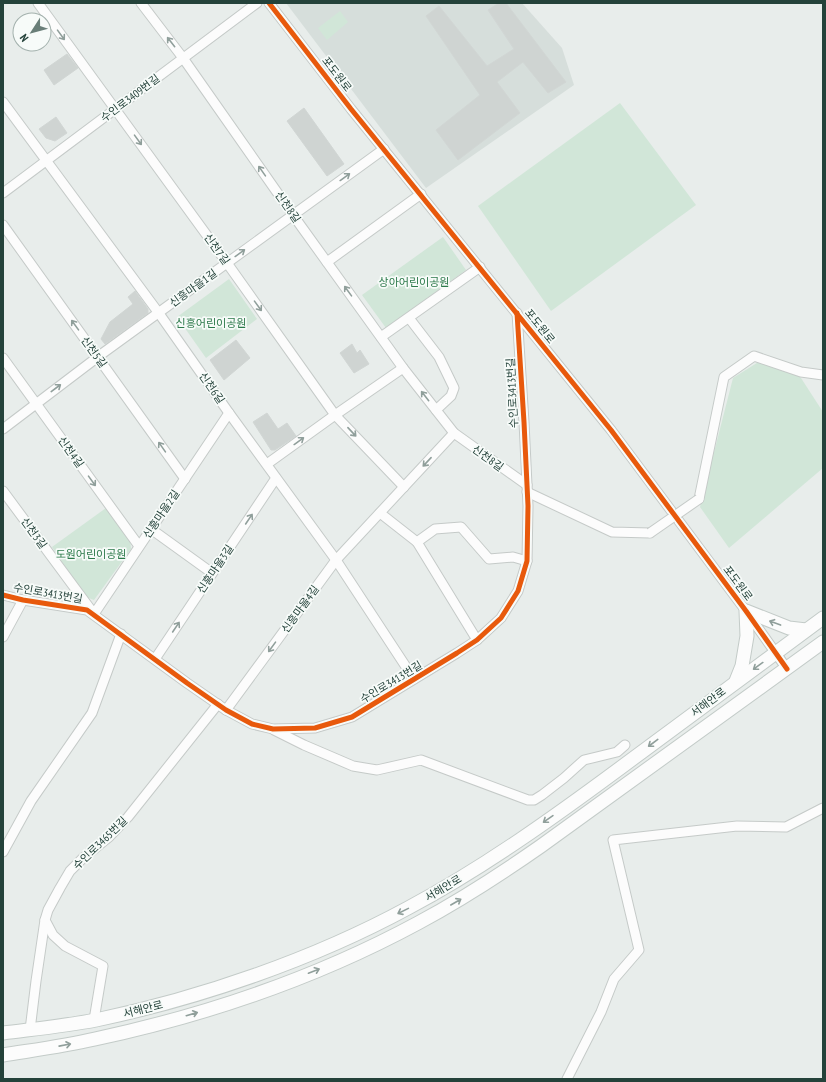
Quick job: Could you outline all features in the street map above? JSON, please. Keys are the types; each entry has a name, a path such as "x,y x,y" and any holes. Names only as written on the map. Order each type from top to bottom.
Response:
{"main road":[{"path":"735,682 742,666 747,636 746,611 789,628 806,630"},
{"name":"서해안로","path":"3,1033 94,1020 164,1004 266,971 339,942 408,908 490,860 585,794 823,618"},
{"name":"서해안로","path":"3,1056 96,1039 221,1006 334,964 418,923 482,886 536,850 823,642"}],"street":[{"name":"신천7길","path":"38,3 116,109 335,415 404,487"},
{"name":"신천8길","path":"142,3 183,58 403,368 454,433 527,489 612,532 650,533 699,499 724,377 754,356 801,372 823,375"},
{"name":"수인로3409번길","path":"3,193 257,3"},
{"name":"포도원로","path":"269,3 384,149 611,430 746,611 787,669"},
{"name":"신천6길","path":"3,102 158,312 229,413 336,560 414,679"},
{"name":"신흥마을1길","path":"3,429 158,312 384,149"},
{"path":"327,262 421,194"},
{"name":"신천5길","path":"3,225 185,479"},
{"path":"381,336 409,318 480,267"},
{"name":"수인로3413번길","path":"3,595 23,600 87,610 226,710 252,724 273,729 315,728 352,717 476,640 501,618 518,591 527,561 527,489 517,313"},
{"path":"409,318 439,356 454,388 451,396 436,410"},
{"name":"신천4길","path":"3,358 139,546"},
{"path":"267,464 403,368"},
{"name":"신흥마을2길","path":"94,614 229,413"},
{"name":"신흥마을4길","path":"226,710 336,560 454,433"},
{"name":"신흥마을3길","path":"155,659 276,478"},
{"name":"신천3길","path":"3,491 94,614"},
{"path":"380,513 417,542 476,640"},
{"path":"417,542 435,529 461,527 489,559 513,556 527,561"},
{"path":"151,529 212,573"},
{"name":"수인로3413번길","path":"3,637 23,600"},
{"path":"3,852 31,801 92,713 121,634"},
{"name":"수인로3465번길","path":"30,1030 45,920 48,910 60,888 70,871 83,858 109,837 128,817 218,704"},
{"path":"273,729 304,745 353,766 377,770 421,760 528,800 534,800 542,795 584,760 617,752 625,745"},
{"path":"567,1079 601,1012 614,979 639,950 613,840 737,826 786,827 823,808"},
{"path":"45,920 53,934 65,946 103,966 94,1020"}],"shaded area":[{"path":"286,3 522,3 562,48 574,85 426,188"}],"green space":[{"path":"340,11 348,22 327,40 318,28"},
{"path":"620,103 696,205 551,311 478,206"},
{"name":"상아어린이공원","path":"443,237 466,270 386,328 362,295"},
{"name":"신흥어린이공원","path":"229,279 257,319 206,358 177,317"},
{"path":"760,361 790,371 801,378 823,412 823,468 729,548 700,507 733,378"},
{"name":"도원어린이공원","path":"106,508 130,538 131,549 94,600 86,597 52,547"}],"building":[{"path":"499,3 506,3 566,82 548,93 523,62 497,82 520,113 458,160 436,130 480,95 426,16 439,6 487,66 514,49 488,10"},
{"path":"67,54 78,68 54,85 44,70"},
{"path":"304,108 344,164 327,176 287,121"},
{"path":"56,117 67,133 55,141 46,138 39,129"},
{"path":"135,291 148,309 148,313 105,344 101,339 110,322 133,304 128,297"},
{"path":"236,340 250,358 224,380 210,360"},
{"path":"352,344 357,353 360,350 369,364 354,373 340,353"},
{"path":"267,413 278,429 287,423 296,436 275,450 271,450 253,422"}],"cycle path":[{"path":"269,3 351,109 611,430 746,611 787,669"},
{"path":"3,595 23,600 87,610 226,710 252,724 273,729 315,728 352,717 477,640 501,618 518,591 527,561 528,506 517,313"}]}
